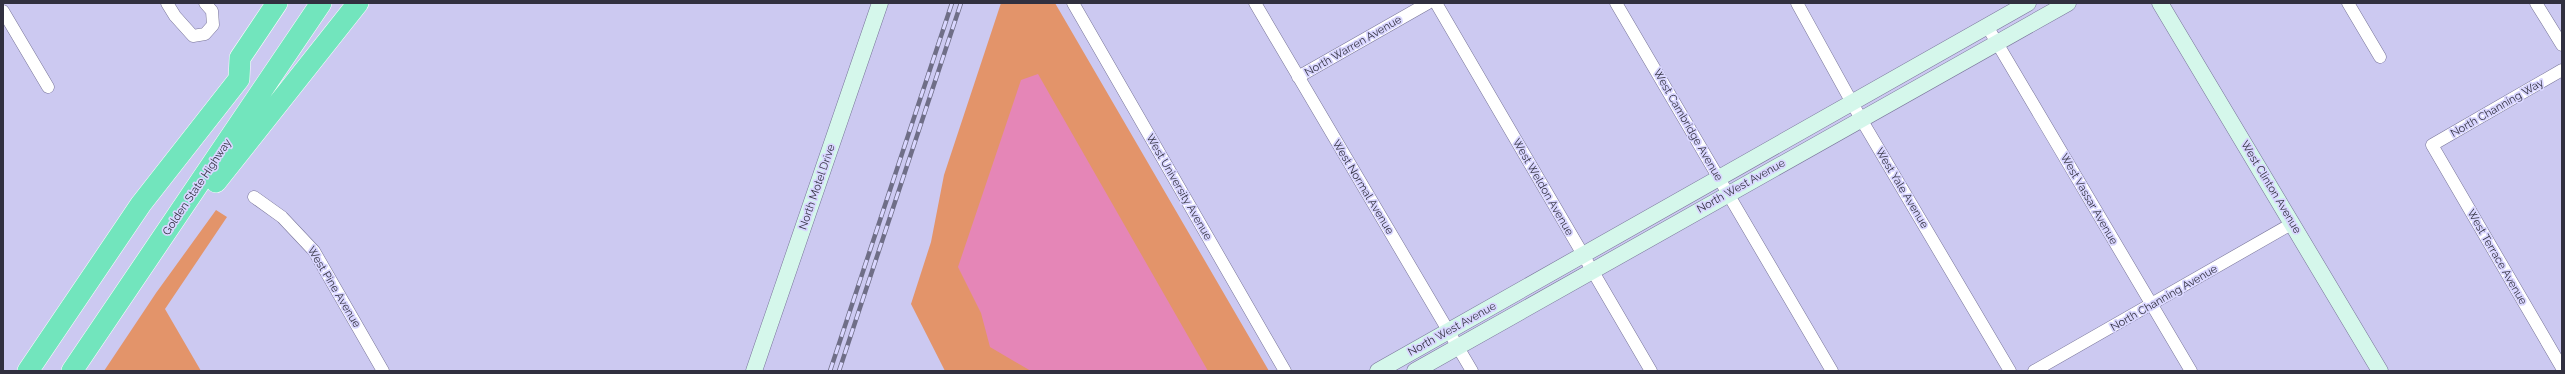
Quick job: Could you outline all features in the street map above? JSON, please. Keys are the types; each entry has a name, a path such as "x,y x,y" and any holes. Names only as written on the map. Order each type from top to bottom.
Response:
{"highway":[{"path":"28,371 141,204 238,79 240,58 277,3"},
{"path":"42,371 290,3"},
{"name":"Golden State Highway","path":"72,371 141,272 321,3"},
{"path":"141,272 211,188 358,3"}],"main road":[{"name":"North Motel Drive","path":"754,371 880,3"},
{"name":"North West Avenue","path":"1378,371 2028,3"},
{"name":"North West Avenue","path":"1415,371 2068,3"},
{"name":"West Clinton Avenue","path":"2160,3 2293,223 2380,371"}],"street":[{"path":"167,3 175,16 193,36 205,34 213,25 212,11 206,3"},
{"name":"West University Avenue","path":"1073,3 1285,371"},
{"name":"West Normal Avenue","path":"1255,3 1472,371"},
{"name":"North Warren Avenue","path":"1298,77 1428,3"},
{"name":"West Weldon Avenue","path":"1436,3 1650,371"},
{"name":"West Cambridge Avenue","path":"1616,3 1832,371"},
{"name":"West Yale Avenue","path":"1796,3 1861,119 2010,371"},
{"path":"2348,3 2380,57"},
{"path":"2536,3 2562,45"},
{"path":"3,11 48,87"},
{"name":"West Vassar Avenue","path":"1987,26 2191,371"},
{"name":"North Channing Way","path":"2432,145 2562,70"},
{"name":"West Terrace Avenue","path":"2432,145 2562,368"},
{"name":"West Pine Avenue","path":"254,197 282,217 314,251 384,371"},
{"name":"North Channing Avenue","path":"2034,371 2152,306 2293,223"}],"shaded area":[{"path":"1001,3 1055,3 1269,371 945,371 911,304 931,242 944,175"},
{"path":"1038,74 1208,371 1031,371 990,347 981,313 958,267 1021,80"},
{"path":"216,210 227,217 165,309 201,371 104,371 156,293"}],"railway":[{"path":"830,371 952,3"},
{"path":"839,371 961,3"}]}
